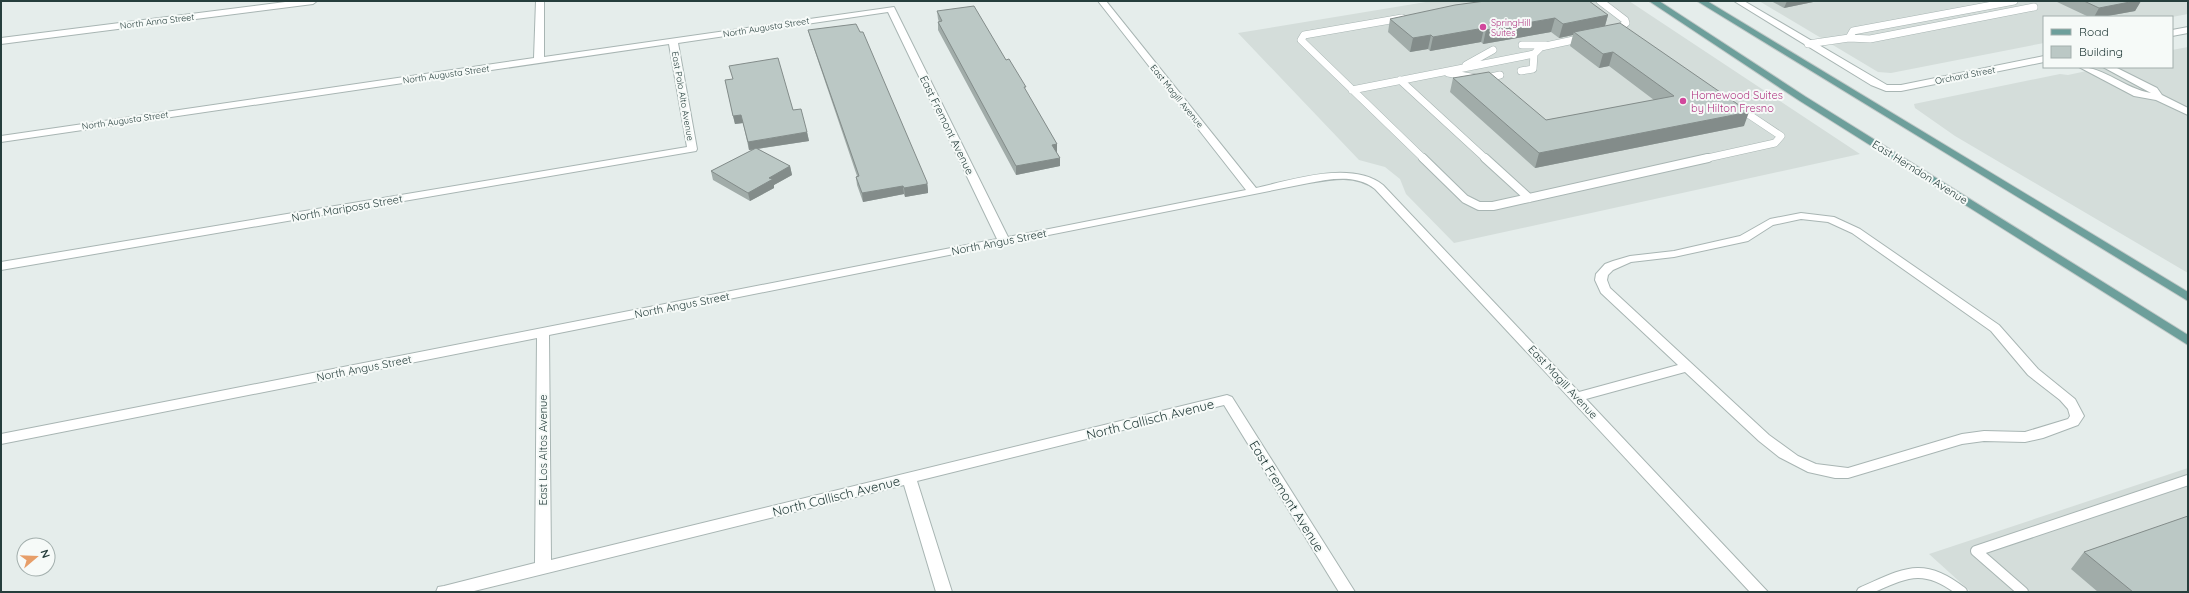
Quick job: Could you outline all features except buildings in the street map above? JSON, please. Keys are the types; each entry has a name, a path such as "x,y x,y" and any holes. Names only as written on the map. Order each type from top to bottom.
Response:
{"main road":[{"name":"East Herndon Avenue","path":"1653,1 1803,99 2188,341"},
{"path":"1701,1 2188,297"}],"street":[{"name":"North Anna Street","path":"1,41 313,1"},
{"path":"539,60 540,1"},
{"name":"East Magill Avenue","path":"1102,1 1254,192"},
{"path":"1738,1 1808,44"},
{"name":"North Augusta Street","path":"1,138 673,42 891,8"},
{"name":"East Fremont Avenue","path":"891,8 1004,241"},
{"path":"2173,34 2188,30"},
{"name":"East Palo Alto Avenue","path":"673,42 692,149"},
{"name":"Orchard Street","path":"1808,44 1874,83 1886,88 1901,88 2043,59"},
{"path":"2086,68 2137,94 2158,97 2188,112"},
{"path":"2110,68 2154,90 2158,97"},
{"name":"North Mariposa Street","path":"1,266 692,149"},
{"name":"North Angus Street","path":"1,439 1337,176 1363,177"},
{"name":"East Magill Avenue","path":"1363,177 1379,187 1760,592"},
{"path":"1801,216 1817,216 1844,224 1856,231 1995,328 2005,336 2033,372 2076,408 2077,416 2073,422 2043,433 2025,436 1984,436 1962,439 1848,474 1829,473 1808,468 1786,456 1764,438 1687,367 1605,290 1601,280 1602,274 1609,267 1630,259 1674,254 1744,238 1770,222 1801,216"},
{"name":"East Los Altos Avenue","path":"542,568 543,333"},
{"path":"1577,397 1687,367"},
{"name":"East Fremont Avenue","path":"1227,400 1347,592"},
{"name":"North Callisch Avenue","path":"444,592 1227,400"},
{"path":"909,478 944,592"}],"lane":[{"path":"1600,1 1625,20 1626,23 1617,32"},
{"path":"1849,38 1854,31 2014,1"},
{"path":"1808,44 1849,38 1870,39 2034,7"},
{"path":"1414,16 1304,34 1301,40 1305,46 1465,199 1479,206 1493,206 1775,143 1781,136 1730,102"},
{"path":"1352,90 1534,54 1541,47 1589,37"},
{"path":"1522,45 1553,45"},
{"path":"1458,69 1493,50"},
{"path":"1521,71 1533,69 1534,54"},
{"path":"1443,72 1482,79 1500,75"},
{"path":"1400,80 1530,198"},
{"path":"2023,592 1976,551 2188,480"},
{"path":"1862,592 1913,572 1928,571 1942,577 1962,592"}],"shaded area":[{"path":"1432,1 1629,1 1860,154 1454,243 1406,194 1400,179 1385,167 1359,160 1238,33"},
{"path":"1759,1 2184,1 2188,3 2188,14 2173,17 2043,16 2043,43 1891,73 1878,72"},
{"path":"2188,47 2188,273 1955,136 1915,108 1914,104 2060,74 2068,75 2100,68 2173,68 2173,50"},
{"path":"2188,468 2188,592 1971,592 1929,554"}],"place":[{"name":"SpringHill Suites","path":"1483,27"},
{"name":"Homewood Suites by Hilton Fresno","path":"1683,101"}]}
